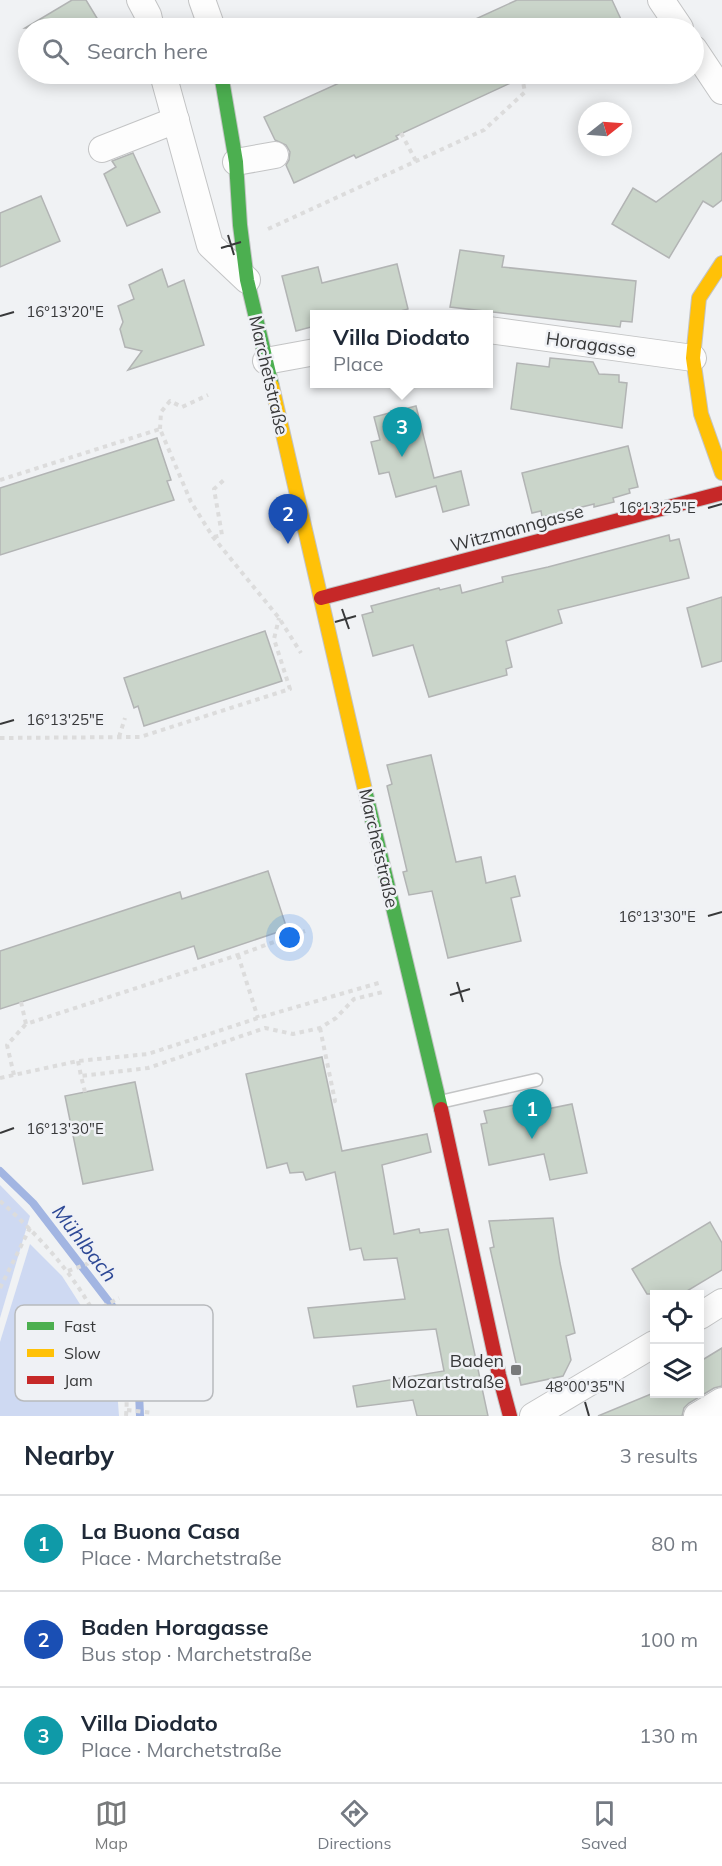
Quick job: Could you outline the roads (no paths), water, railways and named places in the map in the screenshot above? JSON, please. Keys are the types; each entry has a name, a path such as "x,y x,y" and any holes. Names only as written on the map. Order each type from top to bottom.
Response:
{"street":[{"path":"140,0 148,18"},
{"path":"202,0 208,18"},
{"path":"661,0 673,18"},
{"path":"704,65 722,91"},
{"path":"166,84 210,245 247,280"},
{"name":"Marchetstraße","path":"223,84 236,162 247,280 510,1416"},
{"path":"102,149 176,120"},
{"path":"236,162 275,155"},
{"path":"722,263 699,298 693,358 701,414 722,473"},
{"name":"Horagasse","path":"493,331 693,358"},
{"path":"266,361 310,353"},
{"name":"Witzmanngasse","path":"321,598 722,493"},
{"path":"704,1313 722,1302"},
{"path":"533,1416 650,1346"},
{"path":"698,1416 722,1401"}],"lane":[{"path":"438,1102 536,1080"}],"waterway":[{"name":"Mühlbach","path":"0,1171 33,1203 111,1305"},
{"name":"Mühlbach","path":"139,1401 140,1416"}],"place":[{"name":"Villa Diodato","path":"402,457"},
{"name":"Baden Horagasse","path":"288,544"},
{"name":"La Buona Casa","path":"532,1139"},
{"name":"Baden Mozartstraße","path":"516,1370"}]}
